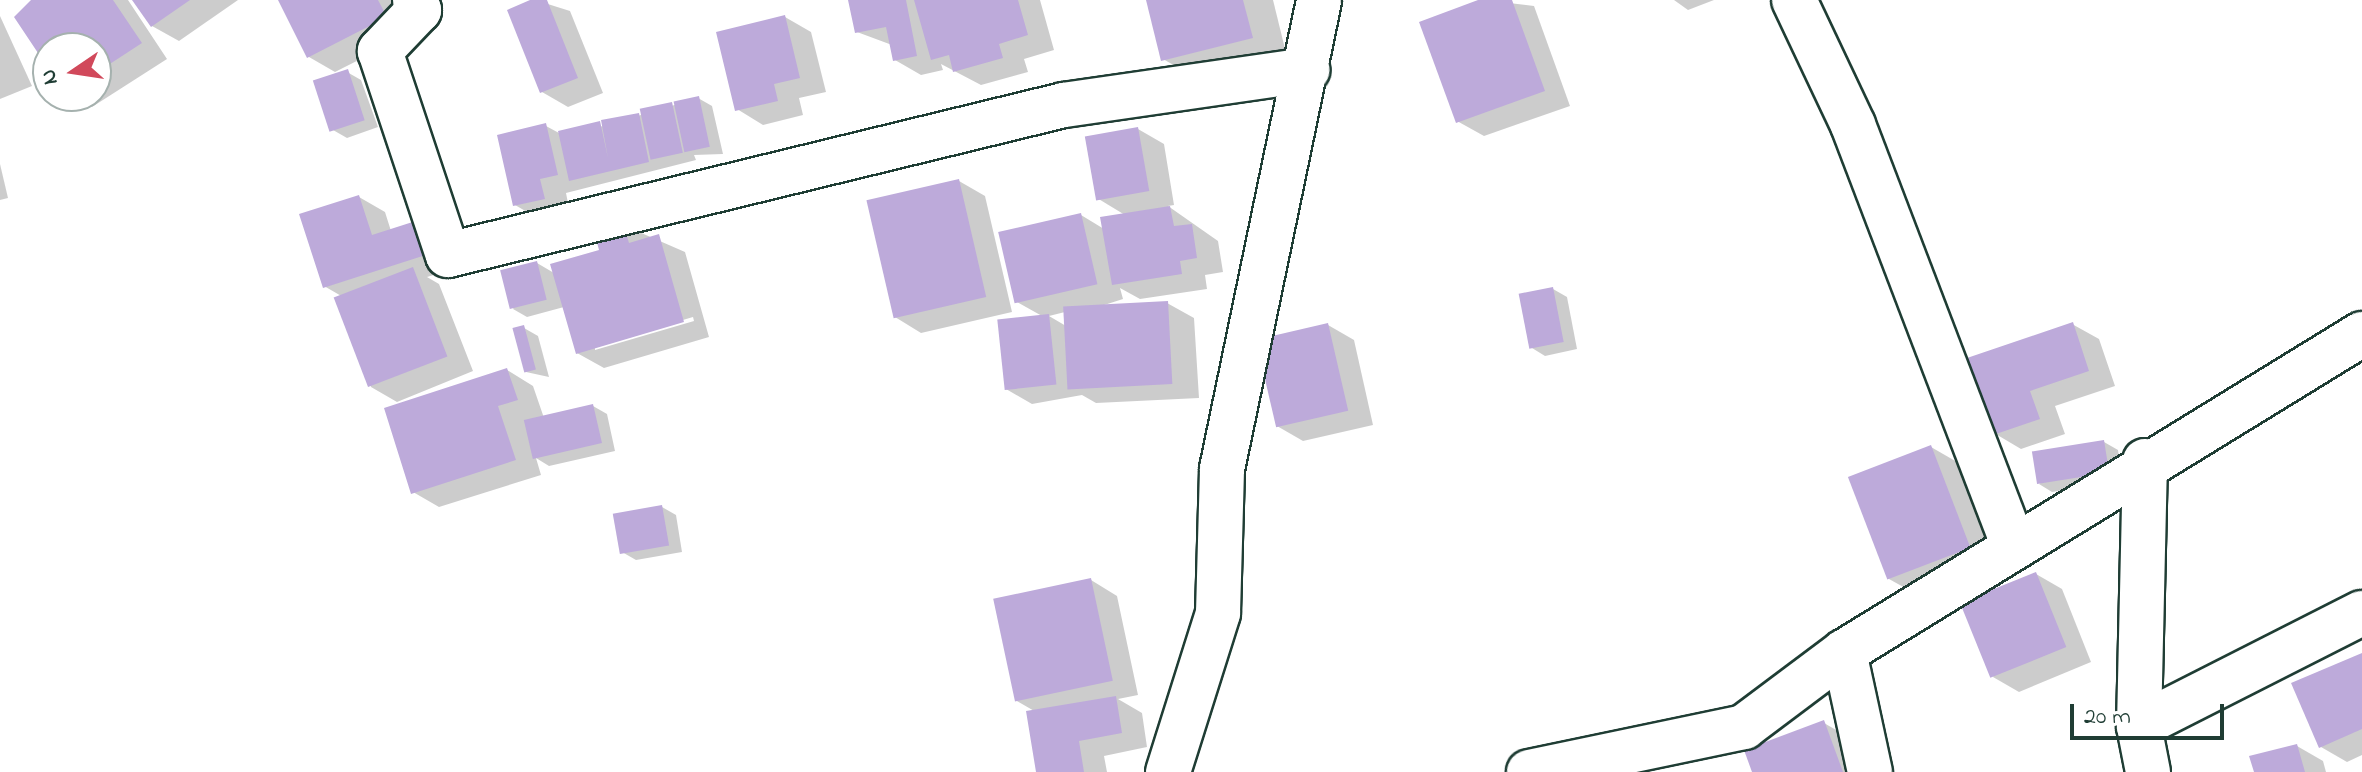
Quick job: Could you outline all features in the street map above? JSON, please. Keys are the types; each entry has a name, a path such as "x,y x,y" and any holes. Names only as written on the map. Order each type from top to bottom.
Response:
{"street":[{"path":"415,0 419,10 380,51 448,255 1064,105 1307,70"},
{"path":"1168,772 1218,613 1222,469 1259,266 1307,70 1319,0"},
{"path":"1794,0 1853,125 2014,546"},
{"path":"1661,772 1744,727 1844,652 2145,461 2362,334"},
{"path":"2145,461 2139,726 2148,772"},
{"path":"2139,726 2362,613"},
{"path":"1844,652 1870,772"},
{"path":"1529,772 1744,727"}],"building":[{"path":"31,0 113,0 142,43 112,63 112,32 32,32 32,44 14,17"},
{"path":"132,0 190,0 151,27"},
{"path":"278,0 378,0 387,17 307,58"},
{"path":"530,0 547,0 578,78 540,93 507,10"},
{"path":"848,0 906,0 917,56 893,61 886,27 855,33"},
{"path":"914,0 1018,0 1028,35 999,44 1003,58 953,72 949,55 931,60"},
{"path":"1146,0 1243,0 1253,38 1161,61"},
{"path":"1478,0 1512,0 1545,91 1456,123 1419,22"},
{"path":"785,15 800,78 774,84 778,101 735,111 716,32"},
{"path":"348,69 365,120 329,132 313,80"},
{"path":"699,96 710,147 684,152 674,101"},
{"path":"672,102 683,153 651,160 640,109"},
{"path":"639,113 649,162 569,181 558,131 600,121 608,158 601,120"},
{"path":"546,123 558,175 540,179 545,199 513,206 497,135"},
{"path":"1138,127 1149,191 1096,200 1085,136"},
{"path":"959,179 986,297 894,318 866,200"},
{"path":"359,195 372,235 422,219 432,253 323,288 299,214"},
{"path":"1170,206 1174,226 1192,224 1197,258 1180,261 1182,274 1112,285 1100,217"},
{"path":"1081,213 1097,284 1015,303 998,232"},
{"path":"623,223 629,243 659,234 684,322 576,354 550,264 599,250 594,231"},
{"path":"537,261 547,300 510,309 500,270"},
{"path":"413,267 447,357 368,387 334,297"},
{"path":"1553,287 1564,342 1529,349 1519,294"},
{"path":"1168,301 1172,384 1067,389 1063,306"},
{"path":"1049,314 1056,385 1005,390 997,319"},
{"path":"2073,322 2089,371 2030,391 2040,419 1993,435 1967,358"},
{"path":"1328,323 1348,411 1276,427 1256,340"},
{"path":"524,325 536,369 524,373 512,328"},
{"path":"507,368 518,400 498,406 516,460 411,494 384,408"},
{"path":"593,404 602,443 533,459 524,420"},
{"path":"2104,440 2109,473 2037,484 2032,451"},
{"path":"1931,445 1970,548 1887,580 1848,477"},
{"path":"662,505 669,545 620,554 613,514"},
{"path":"2036,572 2066,647 1990,678 1960,603"},
{"path":"1091,578 1113,681 1015,701 993,599"},
{"path":"2362,653 2362,729 2319,748 2291,683"},
{"path":"1116,696 1122,733 1079,741 1084,772 1036,772 1026,711"},
{"path":"1824,720 1843,772 1752,772 1744,750"},
{"path":"2297,744 2305,772 2254,772 2249,756"}]}
